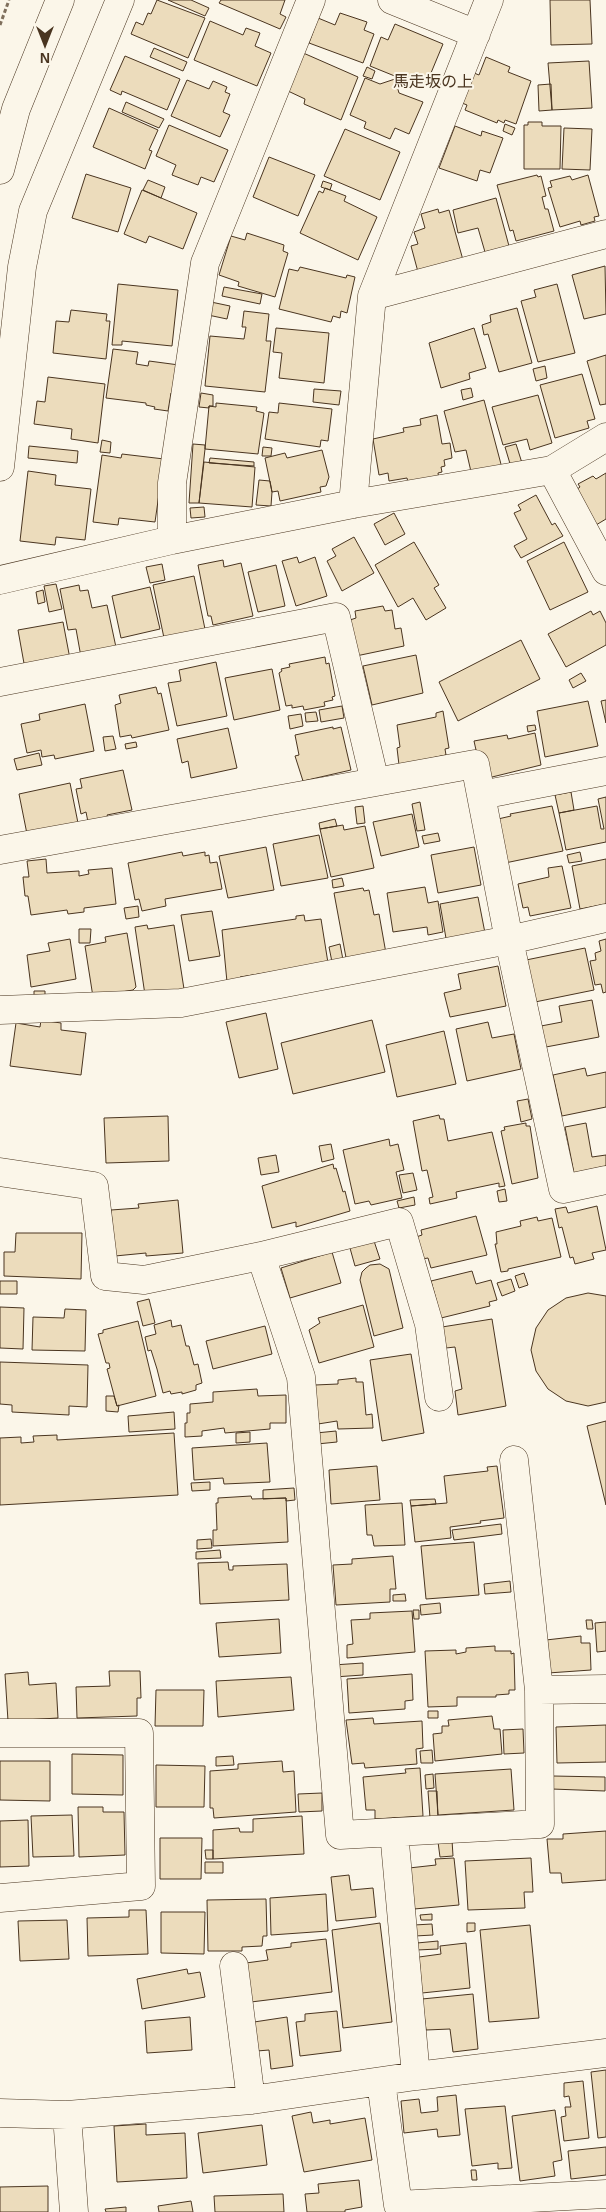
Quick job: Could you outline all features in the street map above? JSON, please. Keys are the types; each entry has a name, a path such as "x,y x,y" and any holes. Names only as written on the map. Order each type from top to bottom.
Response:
{"street":[{"path":"0,170 16,109 60,0"},
{"path":"0,466 7,324 22,267 33,211 120,0"},
{"path":"172,540 172,483 205,263 311,0"},
{"path":"392,0 476,34"},
{"path":"353,504 372,296 489,0"},
{"path":"372,296 606,234"},
{"path":"0,580 172,540 353,504 552,470 606,437"},
{"path":"552,470 606,571"},
{"path":"0,682 336,617 375,782"},
{"path":"0,850 475,764 509,940 563,1189 606,1180"},
{"path":"481,795 606,771"},
{"path":"0,1010 181,1003 509,940 606,918"},
{"path":"0,1172 94,1186 105,1276 144,1280 261,1256 399,1222 429,1324 439,1397"},
{"path":"261,1256 301,1377 340,1835 540,1824 539,1690 514,1460"},
{"path":"539,1690 606,1689"},
{"path":"0,1733 139,1733 141,1886 0,1898"},
{"path":"394,1832 416,2076"},
{"path":"234,1966 251,2100"},
{"path":"0,2113 67,2115 251,2100 416,2076 606,2053"},
{"path":"381,2082 398,2205 423,2209 606,2194"},
{"path":"67,2115 74,2212"}],"path":[{"path":"0,24 9,0"}],"building":[{"path":"157,0 205,18 188,58 131,34 136,22 143,25 148,13 151,14"},
{"path":"168,0 191,0 209,8 205,16"},
{"path":"221,0 285,0 280,14 286,17 280,29 219,3"},
{"path":"550,0 590,0 592,44 551,45"},
{"path":"340,13 367,22 364,30 374,34 363,63 309,43 318,18 335,25"},
{"path":"210,21 243,35 246,28 260,33 255,46 271,53 257,86 194,60"},
{"path":"395,24 443,44 426,85 408,78 407,81 370,66 381,37 388,40"},
{"path":"154,48 187,62 183,71 150,57"},
{"path":"301,52 358,77 341,120 304,104 305,99 288,91"},
{"path":"125,56 180,79 167,110 122,91 121,95 110,90"},
{"path":"486,57 510,67 508,72 531,81 516,124 505,120 504,123 498,120 497,123 465,110 467,105 462,103 474,73 479,75"},
{"path":"589,61 592,108 552,110 548,63"},
{"path":"367,67 375,71 372,79 363,76"},
{"path":"365,78 380,84 395,79 399,93 423,102 409,134 395,128 390,139 364,128 366,122 350,115"},
{"path":"187,80 209,89 213,81 227,87 225,92 230,94 223,112 230,115 220,137 171,116"},
{"path":"551,84 552,110 539,111 538,85"},
{"path":"126,102 164,119 159,128 122,112"},
{"path":"109,108 158,130 149,150 152,151 145,169 93,147"},
{"path":"528,122 542,122 542,126 561,126 560,169 524,169 524,125 528,125"},
{"path":"505,124 515,128 512,135 503,131"},
{"path":"169,125 228,150 214,182 201,177 198,185 172,175 176,165 156,156"},
{"path":"455,126 481,136 482,131 503,138 490,173 480,170 477,181 439,168"},
{"path":"564,128 592,129 590,170 562,169"},
{"path":"345,129 400,152 380,200 324,176"},
{"path":"269,157 315,175 298,216 253,197"},
{"path":"86,174 131,188 118,232 72,218"},
{"path":"537,175 538,177 541,176 546,196 542,197 545,209 548,209 554,231 516,241 513,230 510,231 497,185"},
{"path":"588,175 599,216 594,217 595,221 581,225 580,221 560,227 548,188 552,187 550,181 570,176 572,180"},
{"path":"148,180 165,187 161,198 143,190"},
{"path":"323,181 332,184 330,190 321,187"},
{"path":"325,188 346,196 344,201 377,217 358,260 300,233 319,191 323,193"},
{"path":"142,190 197,213 183,249 149,236 146,243 124,234"},
{"path":"496,198 509,246 485,252 478,228 458,233 453,210"},
{"path":"438,209 439,213 449,210 463,260 418,272 411,246 418,244 414,232 425,228 421,214"},
{"path":"247,233 284,245 283,251 288,253 275,297 238,286 239,282 219,275 231,236 245,240"},
{"path":"605,266 606,314 584,319 572,275"},
{"path":"300,267 346,278 347,275 355,277 347,313 341,311 340,318 333,316 331,322 279,309 289,269 298,271"},
{"path":"118,284 178,290 172,346 122,341 122,345 112,345"},
{"path":"557,284 575,353 538,362 521,301 536,297 534,290"},
{"path":"224,287 262,294 260,304 222,296"},
{"path":"211,302 230,306 227,319 208,315"},
{"path":"517,308 532,363 499,372 488,334 484,335 482,325 491,322 490,315"},
{"path":"71,310 107,314 106,321 110,321 106,359 53,353 56,321 69,322"},
{"path":"244,311 269,314 266,341 271,341 265,392 205,386 210,336 244,339 246,327 242,327"},
{"path":"276,328 329,333 324,383 279,378 282,353 273,352"},
{"path":"474,328 486,368 469,373 470,379 441,388 429,343"},
{"path":"113,349 138,352 136,364 148,366 149,361 179,365 175,394 171,393 168,411 154,409 155,407 146,405 146,403 106,398"},
{"path":"606,355 606,404 600,405 587,361"},
{"path":"545,366 547,378 536,381 533,369"},
{"path":"582,374 595,419 587,421 589,428 555,438 540,385"},
{"path":"48,377 105,384 98,443 71,439 72,429 34,424 37,401 45,402"},
{"path":"471,388 473,397 463,400 461,390"},
{"path":"314,389 341,391 339,405 313,402"},
{"path":"201,393 213,395 213,406 209,406 209,408 199,407"},
{"path":"538,395 552,443 530,450 527,439 503,445 492,407"},
{"path":"484,400 502,468 472,476 466,450 455,452 444,411"},
{"path":"216,403 257,407 256,411 264,413 258,454 205,449 209,406 216,407"},
{"path":"279,403 332,409 328,441 321,440 320,447 265,439 269,412 278,413"},
{"path":"437,415 442,444 450,443 452,458 444,460 445,466 441,467 442,472 438,473 439,480 409,487 407,478 389,481 388,473 379,475 373,439 404,432 403,428 421,425 420,419"},
{"path":"102,440 111,442 110,453 100,452"},
{"path":"193,444 205,445 199,503 189,503"},
{"path":"516,444 522,463 511,467 505,447"},
{"path":"29,446 78,451 77,463 28,458"},
{"path":"263,447 272,448 271,456 262,456"},
{"path":"322,450 329,477 326,486 320,487 321,492 280,501 278,491 272,492 265,458 285,453 287,458"},
{"path":"122,454 164,459 155,522 119,518 118,525 93,522 102,455 121,458"},
{"path":"210,458 254,462 254,466 209,463"},
{"path":"204,462 255,467 252,507 199,503"},
{"path":"28,471 56,475 55,485 91,489 85,540 56,537 55,545 20,541"},
{"path":"606,473 606,519 596,525 576,490 580,487 578,484 593,476 596,479"},
{"path":"259,480 270,481 272,492 271,506 256,505"},
{"path":"536,495 552,525 555,523 563,536 521,558 514,546 527,539 514,513 521,510 518,505"},
{"path":"204,507 205,517 191,518 190,508"},
{"path":"394,513 405,534 385,545 374,524"},
{"path":"354,537 374,573 342,591 327,561 336,556 332,549"},
{"path":"414,542 439,585 434,588 446,608 426,620 413,598 398,607 375,565"},
{"path":"564,542 588,592 550,610 527,561"},
{"path":"297,557 299,563 315,557 327,596 296,606 282,561"},
{"path":"223,560 224,567 241,563 253,616 213,625 211,616 208,616 198,565"},
{"path":"162,564 165,580 150,583 146,567"},
{"path":"276,565 285,606 258,612 248,572"},
{"path":"194,576 205,629 164,638 153,585"},
{"path":"56,584 62,609 49,612 44,586"},
{"path":"79,585 80,591 88,590 92,608 107,605 117,652 81,657 76,629 68,630 60,589"},
{"path":"150,587 160,629 121,638 112,596"},
{"path":"43,590 45,602 38,604 36,592"},
{"path":"383,606 385,611 392,610 395,629 401,628 404,646 356,656 350,620 356,618 355,611"},
{"path":"591,611 593,615 600,611 606,623 606,645 566,667 548,634"},
{"path":"63,622 70,659 25,669 18,630"},
{"path":"521,640 540,679 458,721 439,682"},
{"path":"416,655 423,693 372,705 363,666"},
{"path":"325,657 326,664 329,663 335,696 332,697 333,700 324,702 325,706 304,710 303,706 292,708 292,705 286,706 279,673 282,671 281,669 290,667 289,664"},
{"path":"216,662 227,716 177,726 168,683 181,681 179,670"},
{"path":"272,669 280,710 234,720 225,678"},
{"path":"581,673 586,681 573,688 569,680"},
{"path":"156,687 158,694 161,693 169,730 132,738 131,735 120,737 115,705 121,703 119,695"},
{"path":"606,700 606,723 601,701"},
{"path":"588,701 598,746 545,757 537,711"},
{"path":"85,704 94,751 55,759 54,755 42,757 41,750 27,753 21,724 40,720 39,714"},
{"path":"342,706 344,718 321,722 319,710"},
{"path":"443,711 449,748 445,749 446,755 399,765 397,748 400,747 397,725 436,717 436,713"},
{"path":"316,712 318,721 306,722 305,713"},
{"path":"301,714 303,726 290,729 288,716"},
{"path":"535,725 536,730 528,732 527,726"},
{"path":"333,727 333,729 341,727 351,770 303,781 295,756 299,755 295,735"},
{"path":"228,728 237,768 191,778 188,761 182,763 177,739"},
{"path":"535,733 541,765 488,778 480,768 474,741 507,735 508,739"},
{"path":"113,736 116,749 105,751 103,737"},
{"path":"136,742 137,747 126,749 125,744"},
{"path":"39,753 42,765 17,770 14,759"},
{"path":"123,770 132,810 107,815 108,818 88,822 86,812 81,814 76,789 82,788 80,779"},
{"path":"70,783 79,828 28,839 19,794"},
{"path":"571,792 574,810 559,813 555,795"},
{"path":"606,797 606,842 566,850 559,813 597,806 601,829 604,829 598,799"},
{"path":"420,802 425,830 417,831 412,804"},
{"path":"363,806 365,823 357,824 355,807"},
{"path":"552,806 563,851 505,863 498,819 511,816 510,814"},
{"path":"412,814 419,847 381,856 373,822"},
{"path":"335,819 337,826 320,829 319,823"},
{"path":"343,825 344,830 365,826 374,868 331,877 320,829"},
{"path":"438,833 440,841 424,844 422,836"},
{"path":"319,835 328,878 281,886 273,844"},
{"path":"266,847 274,890 228,898 219,856"},
{"path":"474,847 481,885 438,893 431,855"},
{"path":"182,852 183,856 205,852 205,856 209,855 210,863 217,862 222,889 165,899 166,906 142,911 139,899 135,900 128,863"},
{"path":"580,852 582,861 569,863 567,855"},
{"path":"46,859 47,873 79,871 79,876 89,874 88,870 112,868 116,904 84,908 84,912 68,914 67,910 31,915 28,896 25,896 23,877 29,877 27,861"},
{"path":"606,859 606,904 580,909 572,866"},
{"path":"562,866 571,908 530,916 528,907 523,908 518,884 549,877 548,868"},
{"path":"342,878 344,886 333,888 332,880"},
{"path":"425,887 428,903 438,901 443,932 428,935 427,927 393,932 387,893"},
{"path":"363,888 364,891 369,890 374,915 379,914 387,959 347,963 334,893"},
{"path":"478,897 485,933 447,944 440,904"},
{"path":"138,906 139,917 126,919 124,908"},
{"path":"212,911 220,956 189,961 181,915"},
{"path":"304,915 305,921 321,919 328,963 240,977 240,980 227,982 222,930 296,919 296,916"},
{"path":"147,925 148,929 174,925 184,989 145,995 135,927"},
{"path":"79,929 91,929 90,943 79,943"},
{"path":"127,933 136,987 133,990 93,997 85,946 106,942 105,937"},
{"path":"70,939 76,979 31,987 27,955 50,951 48,943"},
{"path":"606,939 606,992 603,993 601,984 595,985 590,961 596,960 595,953 601,951 599,941"},
{"path":"340,944 344,965 333,967 329,947"},
{"path":"585,948 594,990 535,1002 526,960"},
{"path":"498,966 506,1006 450,1017 444,993 461,989 458,974"},
{"path":"34,991 45,991 45,995 34,995"},
{"path":"592,1000 599,1037 546,1047 541,1026 562,1022 559,1006"},
{"path":"266,1013 278,1069 239,1078 226,1022"},
{"path":"41,1020 61,1023 61,1030 86,1033 81,1075 10,1066 16,1023 40,1027"},
{"path":"372,1020 385,1072 293,1094 281,1043"},
{"path":"488,1022 492,1038 514,1034 521,1069 467,1081 456,1029"},
{"path":"444,1031 456,1084 397,1097 386,1045"},
{"path":"585,1068 587,1076 606,1072 606,1107 562,1116 553,1075"},
{"path":"528,1099 532,1119 521,1122 517,1101"},
{"path":"439,1115 440,1119 444,1119 448,1141 492,1132 505,1186 499,1187 499,1183 456,1192 457,1198 430,1204 429,1198 433,1197 427,1170 422,1171 413,1121"},
{"path":"168,1116 169,1161 106,1163 104,1118"},
{"path":"526,1123 526,1126 530,1126 538,1178 512,1184 501,1131 505,1130 504,1127"},
{"path":"586,1123 592,1157 606,1155 606,1166 574,1173 565,1127"},
{"path":"389,1139 390,1146 398,1144 404,1170 396,1172 402,1198 371,1205 369,1201 355,1204 343,1150"},
{"path":"331,1144 334,1159 322,1162 319,1146"},
{"path":"276,1155 279,1172 261,1175 258,1158"},
{"path":"333,1164 343,1192 345,1191 350,1211 296,1227 296,1222 272,1228 262,1186"},
{"path":"413,1173 417,1190 403,1193 399,1175"},
{"path":"505,1189 507,1201 499,1202 497,1191"},
{"path":"414,1197 415,1205 399,1208 397,1201"},
{"path":"178,1200 183,1253 146,1256 146,1253 115,1256 111,1210 139,1208 138,1204"},
{"path":"597,1206 606,1250 592,1253 594,1259 575,1264 573,1257 570,1258 562,1227 559,1228 555,1209 566,1207 568,1213"},
{"path":"476,1216 487,1255 431,1268 428,1258 422,1259 416,1237 422,1235 421,1230"},
{"path":"537,1217 538,1221 552,1218 561,1257 501,1272 495,1244 497,1244 496,1232 521,1226 520,1221"},
{"path":"16,1233 82,1233 81,1279 4,1276 4,1252 15,1252"},
{"path":"372,1235 380,1259 355,1266 348,1241"},
{"path":"332,1252 341,1283 290,1298 281,1268"},
{"path":"380,1264 389,1269 403,1328 374,1336 360,1280 362,1272 366,1268 370,1265"},
{"path":"472,1271 476,1284 491,1280 497,1300 489,1302 490,1306 441,1318 431,1281"},
{"path":"524,1273 528,1285 519,1288 515,1276"},
{"path":"511,1279 515,1291 502,1296 497,1283"},
{"path":"0,1281 17,1281 17,1294 0,1294"},
{"path":"588,1293 606,1296 606,1402 588,1406 566,1401 548,1389 536,1371 531,1350 536,1328 548,1310 566,1298"},
{"path":"149,1299 155,1323 143,1326 137,1302"},
{"path":"363,1305 374,1347 319,1363 309,1330 320,1323 318,1318"},
{"path":"0,1307 24,1308 23,1349 0,1348"},
{"path":"65,1309 86,1310 85,1351 32,1350 33,1317 64,1318"},
{"path":"492,1319 506,1406 458,1415 455,1391 462,1389 455,1347 446,1348 442,1327"},
{"path":"171,1320 172,1327 181,1325 186,1346 189,1346 194,1365 198,1364 202,1383 196,1385 196,1390 182,1394 182,1392 171,1394 170,1391 163,1393 151,1350 148,1351 145,1337 156,1334 154,1325"},
{"path":"138,1321 156,1396 117,1406 107,1369 110,1368 109,1363 106,1363 98,1334 103,1333 103,1330"},
{"path":"265,1326 272,1354 213,1369 206,1341"},
{"path":"411,1354 424,1433 382,1441 370,1360"},
{"path":"0,1362 88,1365 87,1407 69,1406 69,1415 12,1412 12,1405 0,1404"},
{"path":"356,1378 356,1382 363,1382 366,1415 372,1414 373,1428 338,1429 337,1421 318,1424 315,1385 338,1384 338,1380"},
{"path":"257,1389 258,1396 286,1395 286,1423 270,1423 270,1429 225,1433 224,1428 202,1431 202,1436 185,1437 185,1423 187,1423 187,1413 190,1413 190,1404 213,1402 213,1392"},
{"path":"106,1396 114,1396 117,1406 119,1405 118,1412 106,1411"},
{"path":"174,1412 175,1429 129,1432 128,1416"},
{"path":"606,1421 606,1505 587,1426"},
{"path":"336,1431 337,1442 317,1444 316,1433"},
{"path":"250,1432 250,1442 236,1443 236,1433"},
{"path":"174,1433 178,1495 0,1505 0,1438 21,1437 21,1443 34,1442 33,1436 57,1435 57,1440"},
{"path":"267,1443 270,1482 224,1484 223,1478 194,1480 192,1448"},
{"path":"377,1466 380,1500 331,1504 329,1470"},
{"path":"497,1466 504,1518 450,1527 451,1538 415,1542 411,1506 447,1503 444,1476 488,1471 487,1467"},
{"path":"210,1482 210,1490 192,1491 191,1483"},
{"path":"294,1488 295,1500 286,1501 286,1498 263,1499 263,1490"},
{"path":"251,1496 252,1499 286,1498 288,1542 213,1546 213,1530 217,1530 216,1503 218,1503 218,1498"},
{"path":"435,1499 436,1504 411,1506 410,1500"},
{"path":"402,1503 405,1545 374,1546 372,1535 367,1535 365,1505"},
{"path":"501,1524 502,1534 454,1540 452,1530"},
{"path":"211,1539 212,1548 197,1549 197,1540"},
{"path":"474,1542 479,1595 426,1599 421,1546"},
{"path":"220,1550 221,1558 196,1559 196,1552"},
{"path":"393,1556 396,1589 390,1589 390,1602 336,1605 333,1565 352,1564 352,1559"},
{"path":"228,1562 229,1570 233,1570 233,1566 287,1564 289,1600 200,1604 198,1563"},
{"path":"510,1581 511,1592 485,1594 484,1584"},
{"path":"405,1594 406,1601 393,1601 393,1595"},
{"path":"440,1603 441,1613 421,1615 420,1605"},
{"path":"413,1610 419,1610 419,1619 414,1619"},
{"path":"412,1611 415,1652 347,1658 347,1645 353,1644 351,1620 370,1619 370,1613"},
{"path":"279,1619 281,1653 219,1657 216,1623"},
{"path":"586,1620 592,1620 593,1629 587,1629"},
{"path":"606,1622 606,1651 597,1652 595,1623"},
{"path":"581,1636 581,1643 590,1643 591,1670 548,1673 546,1640"},
{"path":"495,1646 495,1651 511,1651 511,1654 514,1653 515,1690 509,1690 509,1694 496,1695 496,1697 457,1697 457,1706 428,1707 425,1651 456,1650 456,1654 466,1652 466,1648"},
{"path":"363,1663 363,1675 334,1677 333,1665"},
{"path":"109,1671 140,1671 141,1698 137,1698 137,1716 77,1718 76,1687 110,1686"},
{"path":"28,1672 29,1685 56,1683 58,1718 8,1721 5,1674"},
{"path":"412,1674 413,1700 405,1701 405,1709 349,1713 347,1679"},
{"path":"291,1677 294,1710 218,1717 216,1681"},
{"path":"156,1690 204,1690 203,1726 155,1726"},
{"path":"428,1711 438,1711 438,1718 428,1718"},
{"path":"492,1716 494,1729 500,1729 502,1754 435,1761 433,1734 442,1733 442,1726 449,1726 448,1720"},
{"path":"373,1718 374,1724 422,1721 423,1748 416,1749 417,1764 365,1768 364,1763 352,1764 346,1720"},
{"path":"606,1725 606,1762 557,1763 556,1727"},
{"path":"523,1729 524,1753 504,1754 503,1730"},
{"path":"432,1750 433,1763 421,1763 420,1751"},
{"path":"72,1754 123,1755 123,1795 72,1794"},
{"path":"233,1756 234,1765 216,1766 216,1757"},
{"path":"0,1761 50,1761 50,1801 0,1800"},
{"path":"282,1761 283,1772 294,1771 296,1812 214,1818 213,1808 210,1808 210,1771 238,1769 238,1764"},
{"path":"156,1765 205,1766 204,1807 156,1807"},
{"path":"420,1768 423,1816 375,1819 375,1810 366,1810 363,1777 406,1773 405,1769"},
{"path":"511,1769 514,1810 438,1815 435,1774"},
{"path":"433,1774 434,1788 426,1789 425,1775"},
{"path":"553,1776 605,1777 605,1791 552,1789"},
{"path":"428,1791 437,1791 438,1818 430,1818"},
{"path":"322,1793 322,1811 299,1812 298,1794"},
{"path":"78,1807 103,1807 103,1812 124,1812 125,1855 79,1857"},
{"path":"72,1815 74,1856 33,1857 31,1816"},
{"path":"302,1816 304,1854 213,1859 213,1830 239,1828 240,1832 253,1832 253,1819"},
{"path":"28,1820 29,1866 0,1867 0,1821"},
{"path":"606,1831 606,1880 562,1883 561,1873 550,1873 547,1839 563,1839 563,1834"},
{"path":"160,1838 202,1838 201,1879 160,1879"},
{"path":"452,1840 453,1856 440,1857 438,1842"},
{"path":"205,1850 213,1850 213,1859 206,1859"},
{"path":"454,1858 459,1905 414,1909 409,1868 436,1865 435,1859"},
{"path":"531,1858 533,1892 524,1892 525,1908 468,1910 465,1861"},
{"path":"205,1862 223,1862 223,1873 205,1873"},
{"path":"349,1875 351,1890 373,1888 376,1917 336,1921 331,1877"},
{"path":"326,1894 328,1931 271,1935 270,1898"},
{"path":"266,1899 267,1936 263,1936 262,1946 242,1947 242,1951 208,1951 207,1900"},
{"path":"129,1910 146,1910 148,1954 88,1956 87,1918 129,1917"},
{"path":"161,1912 205,1912 204,1954 161,1953"},
{"path":"432,1914 432,1920 421,1920 420,1915"},
{"path":"67,1920 69,1959 20,1961 18,1921"},
{"path":"380,1923 392,2022 343,2028 332,1930"},
{"path":"467,1923 475,1923 475,1931 467,1932"},
{"path":"432,1924 433,1935 415,1936 414,1925"},
{"path":"530,1925 539,2018 489,2022 480,1930"},
{"path":"326,1939 332,1992 251,2002 246,1963 268,1960 266,1950 291,1947 291,1943"},
{"path":"438,1941 438,1949 417,1950 417,1943"},
{"path":"466,1943 470,1988 422,1993 419,1957 441,1954 440,1946"},
{"path":"187,1969 188,1974 200,1972 205,1997 142,2009 137,1979"},
{"path":"473,1994 478,2049 453,2052 450,2029 426,2030 422,1999"},
{"path":"337,2011 341,2051 300,2056 296,2022 305,2021 305,2014"},
{"path":"190,2017 192,2050 147,2053 145,2021"},
{"path":"287,2017 293,2066 271,2069 269,2050 257,2051 254,2022"},
{"path":"606,2070 606,2137 598,2138 591,2072"},
{"path":"583,2081 589,2138 564,2141 561,2117 566,2116 565,2107 571,2107 569,2096 564,2097 564,2083"},
{"path":"456,2095 460,2135 438,2137 437,2129 404,2133 401,2101 419,2099 421,2113 438,2111 437,2097"},
{"path":"505,2106 512,2168 498,2169 498,2163 472,2166 465,2109"},
{"path":"555,2110 562,2160 553,2162 555,2176 520,2181 512,2116"},
{"path":"311,2112 313,2123 330,2120 330,2124 365,2118 372,2160 304,2172 292,2116"},
{"path":"146,2124 146,2135 185,2133 187,2178 117,2182 114,2126"},
{"path":"262,2125 267,2165 203,2173 198,2133"},
{"path":"606,2147 606,2175 571,2179 568,2151"},
{"path":"471,2170 476,2170 477,2180 472,2180"},
{"path":"359,2180 362,2207 345,2210 345,2212 307,2212 305,2194 319,2193 318,2184"},
{"path":"48,2186 48,2212 0,2212 0,2187"},
{"path":"283,2194 284,2212 215,2212 214,2196"},
{"path":"191,2201 193,2212 159,2212 158,2206"},
{"path":"126,2207 126,2212 106,2212 105,2209"}],"district":[{"name":"馬走坂の上","path":"433,81"}]}
